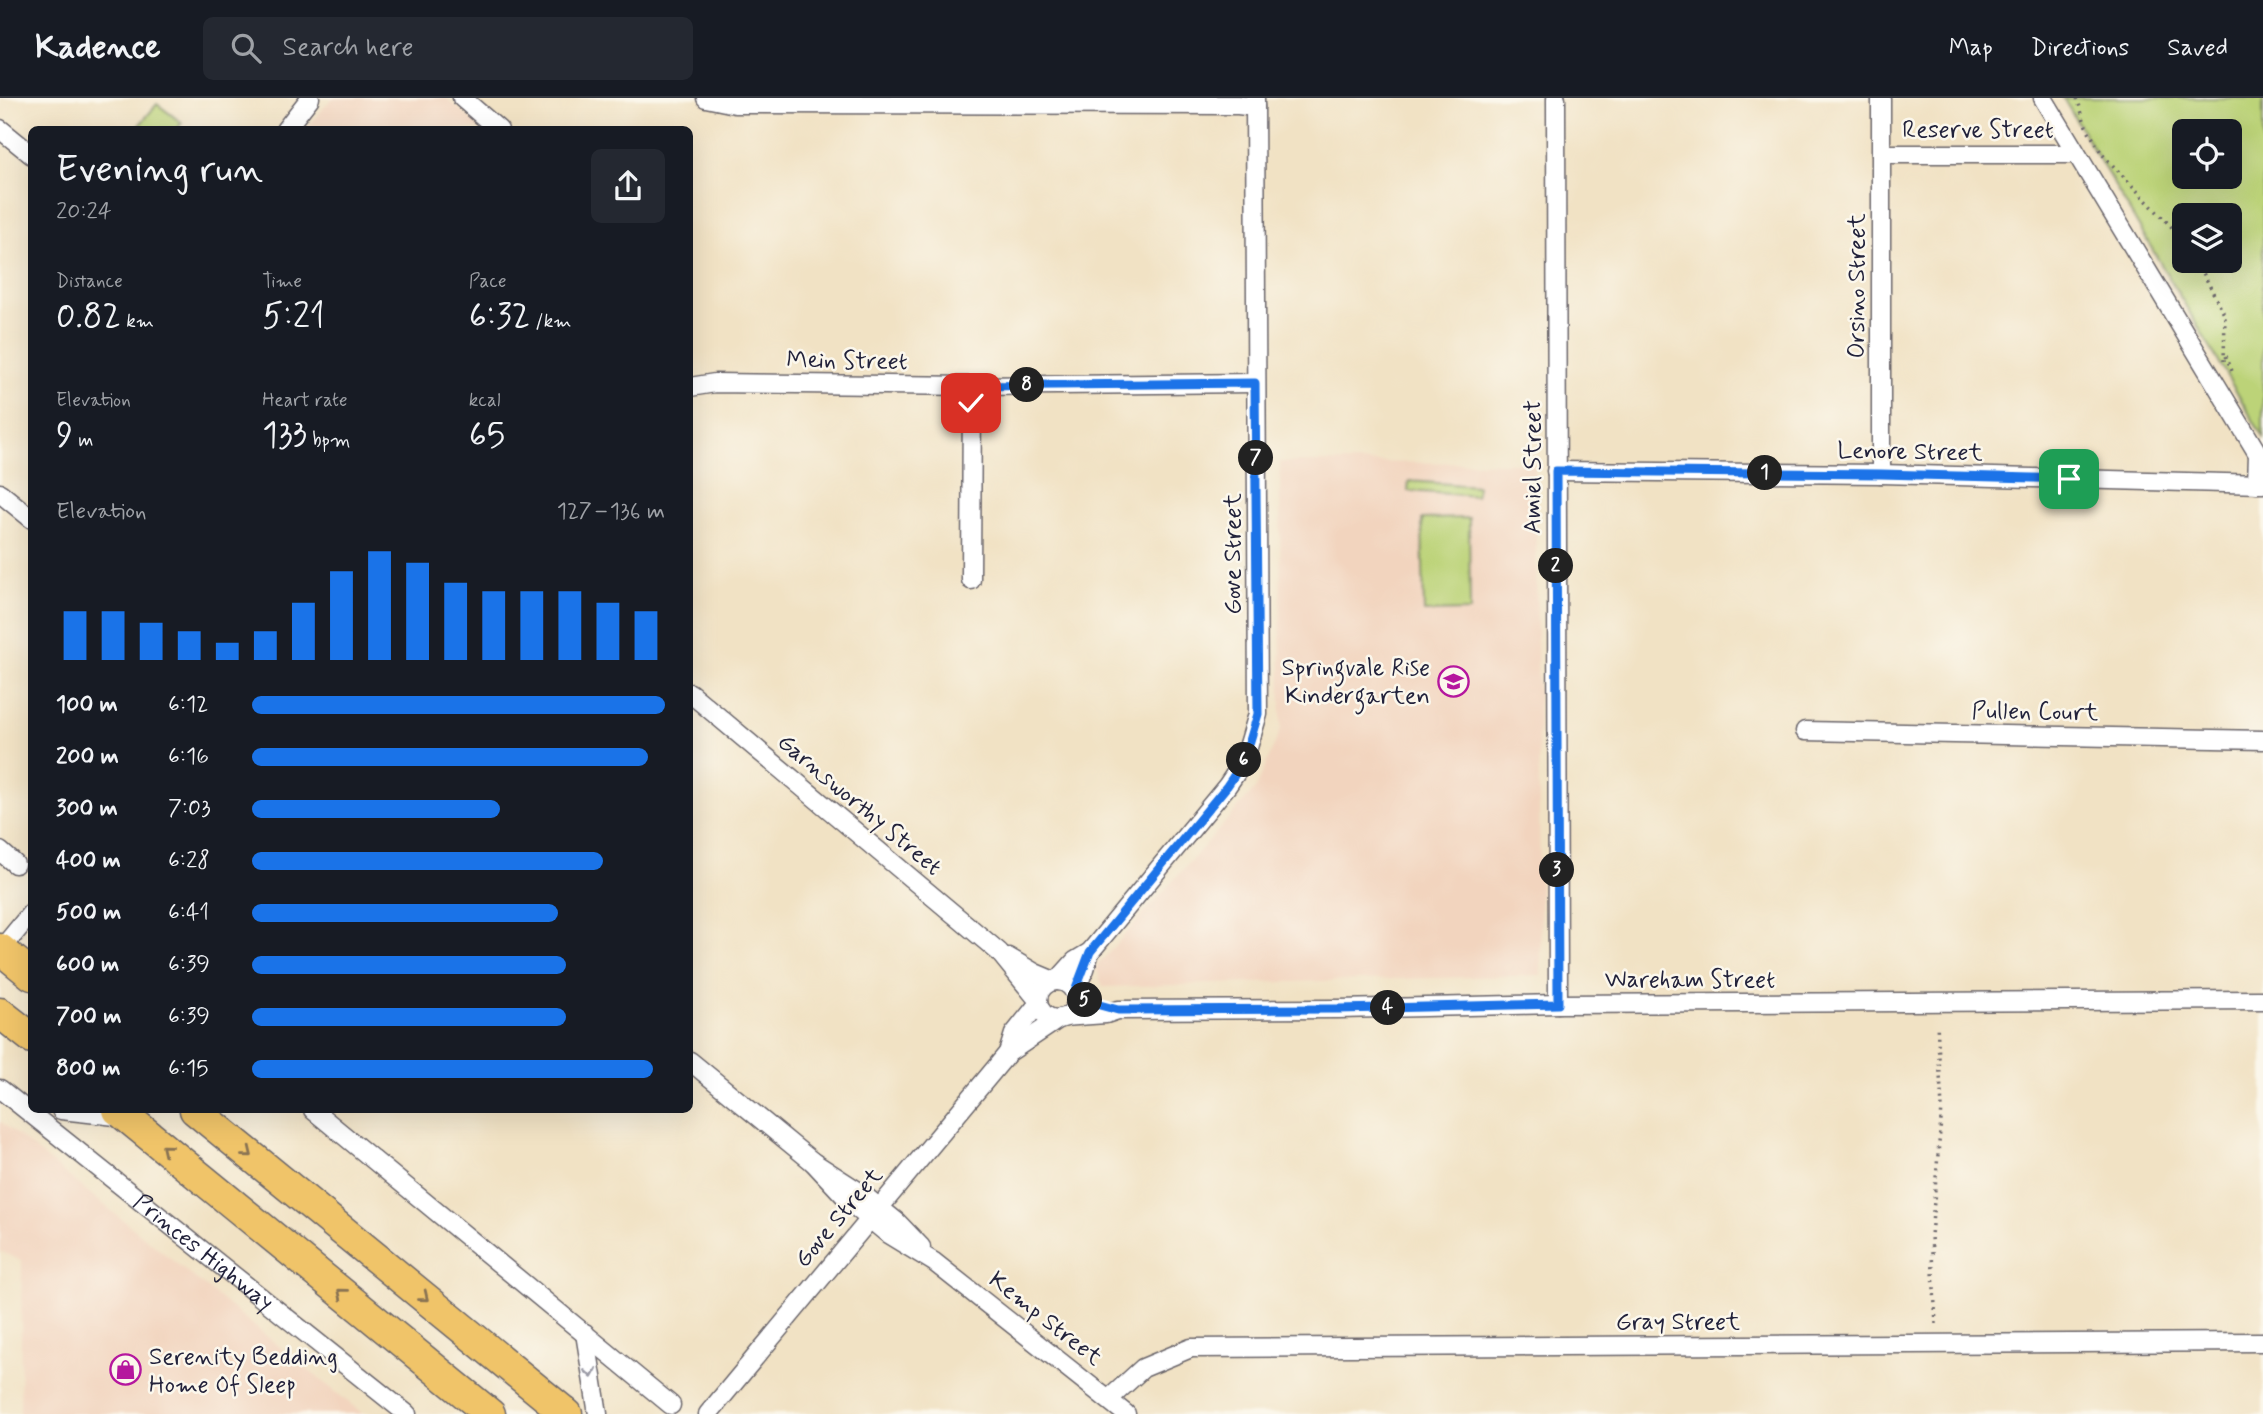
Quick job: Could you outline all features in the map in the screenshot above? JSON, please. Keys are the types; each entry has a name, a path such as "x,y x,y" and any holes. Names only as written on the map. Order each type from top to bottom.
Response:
{"highway":[{"path":"0,950 28,972"},
{"path":"0,1013 28,1035"},
{"path":"199,1113 567,1414"},
{"path":"123,1114 490,1414"}],"street":[{"path":"288,126 310,98"},
{"path":"462,98 494,126"},
{"path":"706,98 735,104 1255,103"},
{"name":"Amiel Street","path":"1556,98 1558,1004"},
{"name":"Orsino Street","path":"1881,98 1881,474"},
{"path":"2043,98 2258,454 2260,484"},
{"name":"Gove Street","path":"1055,981 1075,961 1090,952 1227,786 1247,754 1258,714 1255,103"},
{"path":"0,129 28,152"},
{"name":"Reserve Street","path":"1881,153 2075,153"},
{"name":"Mein Street","path":"693,387 715,383 972,386 1255,383"},
{"path":"971,580 972,386"},
{"name":"Lenore Street","path":"1556,471 1881,474 2260,484"},
{"path":"0,493 28,516"},
{"name":"Garnsworthy Street","path":"693,696 999,952 1055,981"},
{"name":"Pullen Court","path":"1805,731 2263,740"},
{"path":"0,851 15,864"},
{"path":"0,950 28,917"},
{"name":"Garnsworthy Street","path":"999,952 1038,1002"},
{"name":"Gove Street","path":"1074,993 1090,952"},
{"path":"1055,981 1066,984 1074,993 1074,1007 1061,1018 1044,1014 1038,1002 1043,987 1055,981"},
{"name":"Wareham Street","path":"1074,993 1085,1001 1118,1010 1558,1004 2263,1000"},
{"name":"Gove Street","path":"1008,1053 1014,1034 1038,1002"},
{"name":"Wareham Street","path":"1061,1018 1106,1014 1118,1010"},
{"name":"Gove Street","path":"708,1414 1008,1053 1061,1018"},
{"name":"Kemp Street","path":"693,1063 813,1162 852,1205 897,1222 934,1262 1126,1414"},
{"name":"Princes Highway","path":"0,1089 25,1105"},
{"name":"Princes Highway","path":"35,1113 407,1414"},
{"path":"317,1113 671,1405"},
{"path":"585,1333 597,1414"},
{"name":"Gray Street","path":"1109,1399 1143,1368 1191,1348 2263,1342"}],"path":[{"path":"2077,98 2086,126 2102,154 2172,227"},
{"path":"2203,273 2225,316 2222,395"},
{"path":"2225,354 2232,371"},
{"path":"1936,1324 1931,1236 1942,1108 1937,1024"}],"shaded area":[{"path":"332,98 446,98 479,126 309,126"},
{"path":"1280,462 1535,463 1541,975 1103,987 1096,967 1256,788 1281,729"},
{"path":"0,1121 363,1414 20,1414 22,1261 0,1251"}],"green space":[{"path":"2063,98 2263,98 2263,437"},
{"path":"157,104 182,123 180,126 139,126"},
{"path":"1409,481 1477,486 1476,496 1408,491"},
{"path":"1469,518 1470,611 1424,612 1422,519"}],"place":[{"name":"Springvale Rise Kindergarten","path":"1453,681"},
{"name":"Serenity Bedding Home Of Sleep","path":"126,1370"}],"route":[{"path":"971,403 972,386 1255,383 1258,714 1244,761 1227,786 1090,952 1074,994 1085,1001 1118,1010 1558,1004 1556,471 2069,479"}]}
